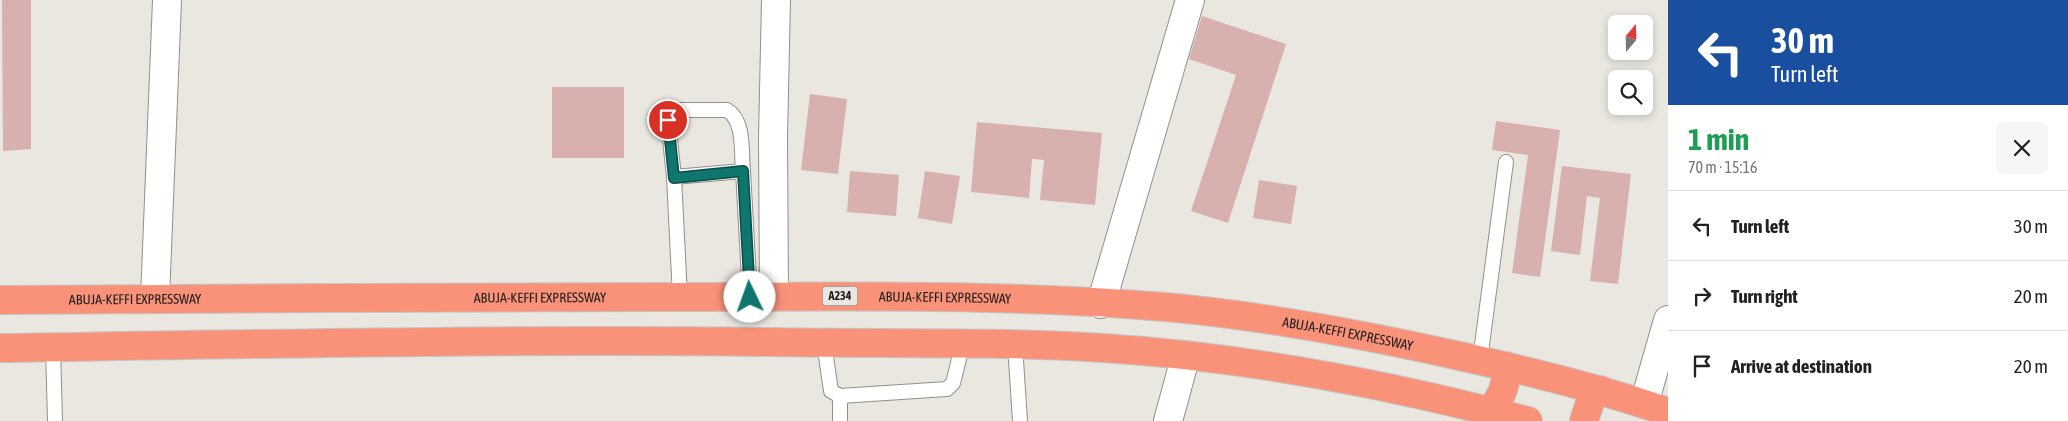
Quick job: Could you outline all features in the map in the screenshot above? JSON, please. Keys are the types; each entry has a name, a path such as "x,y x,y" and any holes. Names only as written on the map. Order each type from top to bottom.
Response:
{"highway":[{"name":"ABUJA-KEFFI EXPRESSWAY","path":"0,300 762,296 1024,300 1166,308 1289,323 1404,343 1600,390 1656,408"},
{"path":"0,348 615,340 963,343 1102,348 1186,355 1342,377 1528,421"},
{"path":"1490,411 1504,392 1507,380 1493,363"},
{"path":"1584,421 1591,399 1600,390"}],"street":[{"path":"155,299 167,0"},
{"path":"762,296 773,137 776,0"},
{"path":"1100,304 1190,0"},
{"path":"1656,408 1668,320"},
{"path":"1168,421 1186,355"}],"lane":[{"path":"680,297 674,178 668,120 670,113 676,110 727,110 734,114 738,122 743,171 762,296"},
{"path":"1493,363 1506,162"},
{"path":"674,178 743,171"},
{"path":"824,343 831,391 840,396 947,389 953,383 963,343"},
{"path":"1015,345 1020,421"},
{"path":"53,347 55,421"},
{"path":"840,396 840,421"}],"building":[{"path":"2,0 31,0 31,149 3,151"},
{"path":"1202,16 1286,44 1228,223 1191,211 1236,75 1189,59"},
{"path":"552,87 624,87 624,158 552,158"},
{"path":"810,94 847,99 838,174 801,170"},
{"path":"1496,121 1560,130 1540,277 1512,273 1528,155 1492,150"},
{"path":"977,122 1102,133 1095,205 1040,200 1044,160 1032,159 1029,198 971,192"},
{"path":"1562,166 1631,174 1618,284 1590,281 1600,198 1587,196 1580,255 1551,251"},
{"path":"850,171 899,175 896,216 847,212"},
{"path":"925,171 960,176 952,224 918,218"},
{"path":"1259,180 1297,186 1291,224 1253,218"}],"route":[{"path":"668,120 674,178 743,171 750,297"}]}
